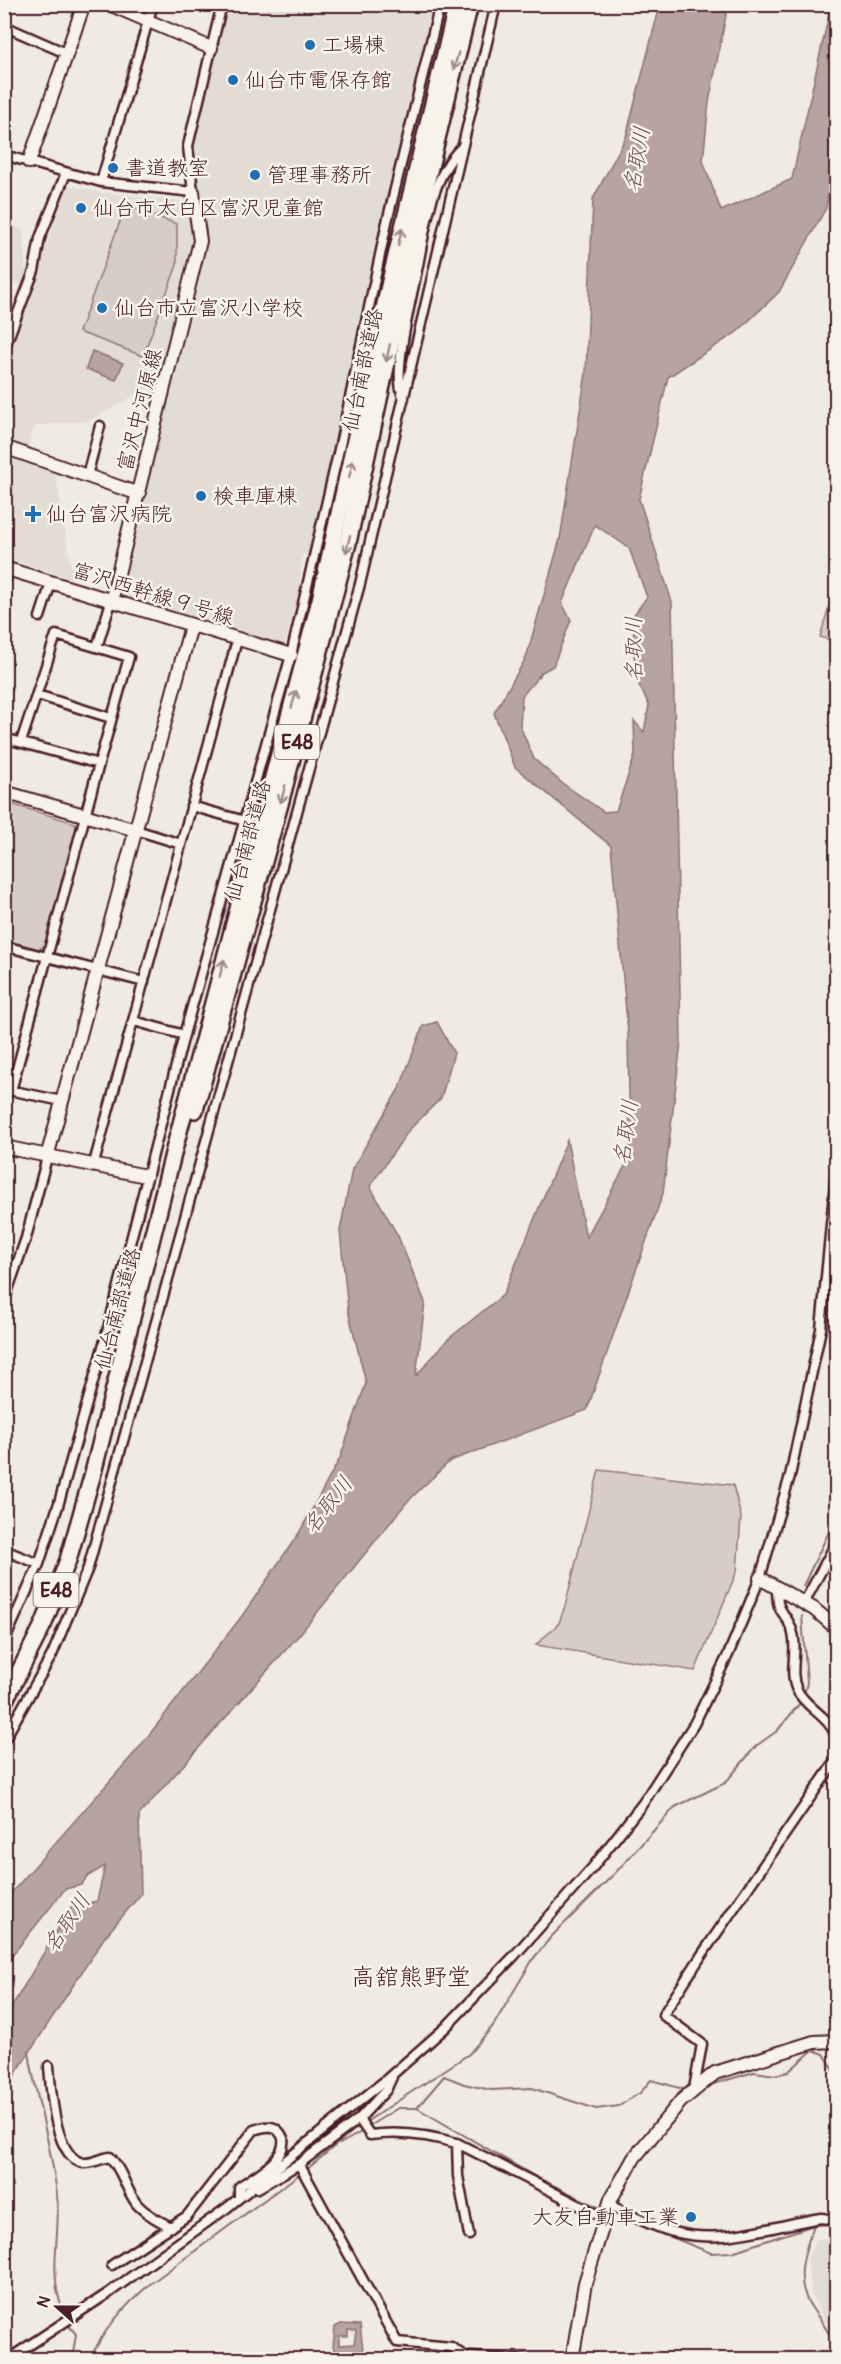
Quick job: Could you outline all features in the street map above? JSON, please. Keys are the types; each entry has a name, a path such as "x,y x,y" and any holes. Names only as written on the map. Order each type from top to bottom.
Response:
{"highway":[{"name":"仙台南部道路","path":"93,1473 177,1139 320,600 398,247 457,4"},
{"name":"仙台南部道路","path":"4,1702 52,1602 68,1560 277,816 348,543 422,200 470,4"}],"street":[{"path":"29,162 84,4"},
{"path":"109,4 211,48"},
{"path":"101,182 153,4"},
{"path":"4,155 101,182 194,192 188,146 222,4"},
{"path":"4,1642 39,1564 58,1506 106,1335 184,1035 291,655 382,268 440,4"},
{"path":"4,1740 52,1655 88,1568 358,593 496,4"},
{"path":"4,26 68,54"},
{"path":"404,398 399,391 400,377 405,329 415,275 435,196 448,160 462,147"},
{"path":"4,350 34,271 40,238 66,173"},
{"name":"富沢中河原線","path":"111,602 201,241 194,192"},
{"path":"87,476 100,426"},
{"path":"4,447 139,494"},
{"path":"4,583 7,569"},
{"name":"富沢西幹線９号線","path":"7,569 291,655"},
{"path":"40,617 51,583"},
{"path":"98,647 111,602"},
{"path":"5,1295 26,1238 191,626"},
{"path":"21,742 56,635 129,657 8,1090 62,1101"},
{"path":"93,1167 237,640"},
{"path":"37,695 111,718"},
{"path":"4,738 99,764"},
{"path":"4,792 181,843"},
{"path":"191,806 245,821"},
{"path":"4,946 144,982"},
{"path":"134,1020 184,1035"},
{"path":"4,1147 146,1176"},
{"path":"7,2360 110,2292 243,2196 395,2072 445,2028 514,1956 592,1867 643,1803 694,1724 728,1655 760,1578 790,1476 821,1329 837,1172"},
{"path":"804,1603 837,1543"},
{"path":"4,1550 39,1564"},
{"path":"760,1578 804,1603 837,1629"},
{"path":"777,1588 777,1606 792,1630 795,1649 794,1681 798,1692 834,1728 837,1736"},
{"path":"694,2088 702,2044 663,2015 701,1956 837,1760"},
{"path":"572,2360 585,2283 606,2211 634,2158 681,2100 715,2073 814,2042 837,2041"},
{"path":"49,2066 52,2097 63,2146 78,2161 86,2163 110,2157 121,2169 136,2203 157,2221 171,2227"},
{"path":"243,2196 302,2169 359,2119 386,2090 395,2072"},
{"path":"359,2119 370,2134 397,2133 439,2138 457,2143 606,2211 671,2232 711,2238 728,2237 821,2218 837,2220"},
{"path":"112,2265 171,2227 199,2203 248,2136 261,2128 274,2127 283,2138 282,2150 277,2157 239,2187 243,2196"},
{"path":"457,2143 458,2175 469,2235"},
{"path":"302,2169 397,2342 451,2347 466,2359 527,2360"}],"shaded area":[{"path":"226,5 435,5 310,556 302,554 298,607 295,616 292,616 285,644 128,597 121,584 204,252 204,224 192,157 192,141"},
{"name":"仙台市立富沢小学校","path":"68,185 99,192 183,201 187,204 193,250 156,393 149,388 89,421 35,426 27,449 5,441 4,367"},
{"path":"126,205 177,224 177,265 143,356 79,332"},
{"path":"5,222 23,230 26,275 22,285 5,278"},
{"name":"仙台富沢病院","path":"4,452 55,469 73,579 5,558"},
{"path":"836,582 836,642 820,637"},
{"path":"4,802 75,823 77,828 45,946 39,949 5,940"},
{"path":"599,1470 733,1485 741,1517 737,1571 695,1671 536,1645 559,1623"},
{"path":"836,2236 836,2343 812,2296 807,2260 815,2240"}],"water":[{"name":"名取川","path":"660,5 728,5 709,102 703,161 721,211 792,179 831,5 836,5 836,148 826,208 779,292 737,332 668,377 639,499 672,602 681,1042 663,1193 587,1410 450,1461 407,1502 299,1635 139,1815 141,1894 104,1938 5,2090 5,2018 71,1907 97,1901 105,1866 88,1876 81,1885 65,1889 5,1964 5,1900 138,1749 242,1616 299,1533 340,1458 366,1383 348,1310 340,1231 352,1169 400,1087 423,1026 437,1022 454,1053 441,1098 409,1130 370,1186 398,1236 425,1302 416,1376 447,1340 503,1295 567,1140 586,1238 630,1157 628,1033 611,846 515,767 494,713 526,658 560,539 586,373 593,199 626,137","holes":["595,525 629,548 647,597 633,616 635,677 649,705 644,732 634,721 635,755 616,811 604,812 562,783 534,759 520,726 522,696 542,672 553,666 571,620 562,603"]},
{"path":"92,351 123,363 116,380 86,369"},
{"path":"341,2324 360,2325 364,2359 339,2359 350,2356 350,2353 335,2352 333,2347 335,2327","holes":["348,2330 356,2331 354,2344 339,2345 339,2336 348,2336"]}],"waterway":[{"path":"803,1586 836,1517"},
{"path":"802,1616 807,1683 804,1695"},
{"path":"366,2122 469,2054 493,2026 533,1959 551,1937 617,1871 675,1807 725,1783 756,1746 777,1731 801,1702"},
{"path":"710,2085 754,2072 776,2075 788,2072 813,2050 824,2054 836,2074"},
{"path":"29,2052 55,2177 58,2210 55,2266 62,2308"},
{"path":"417,2108 444,2076 464,2084 491,2090 532,2088 596,2109 619,2106 640,2093 651,2080 683,2089"},
{"path":"836,2078 834,2082 836,2089"},
{"path":"369,2126 398,2108 417,2108 536,2177 604,2210"},
{"path":"306,2170 359,2126"},
{"path":"340,2144 363,2131"},
{"path":"90,2360 101,2338 132,2301 150,2284 301,2173"},
{"path":"612,2213 711,2253 732,2252 814,2225 836,2224"},
{"path":"814,2225 806,2247 802,2280 808,2301 836,2347"},
{"path":"69,2326 76,2334 72,2360"}],"place":[{"name":"工場棟","path":"310,45"},
{"name":"仙台市電保存館","path":"233,80"},
{"name":"書道教室","path":"113,168"},
{"name":"管理事務所","path":"255,175"},
{"name":"仙台市太白区富沢児童館","path":"81,208"},
{"name":"仙台市立富沢小学校","path":"102,308"},
{"name":"検車庫棟","path":"201,496"},
{"name":"仙台富沢病院","path":"33,514"},
{"name":"大友自動車工業","path":"691,2217"}],"district":[{"name":"高舘熊野堂","path":"411,1977"}]}
